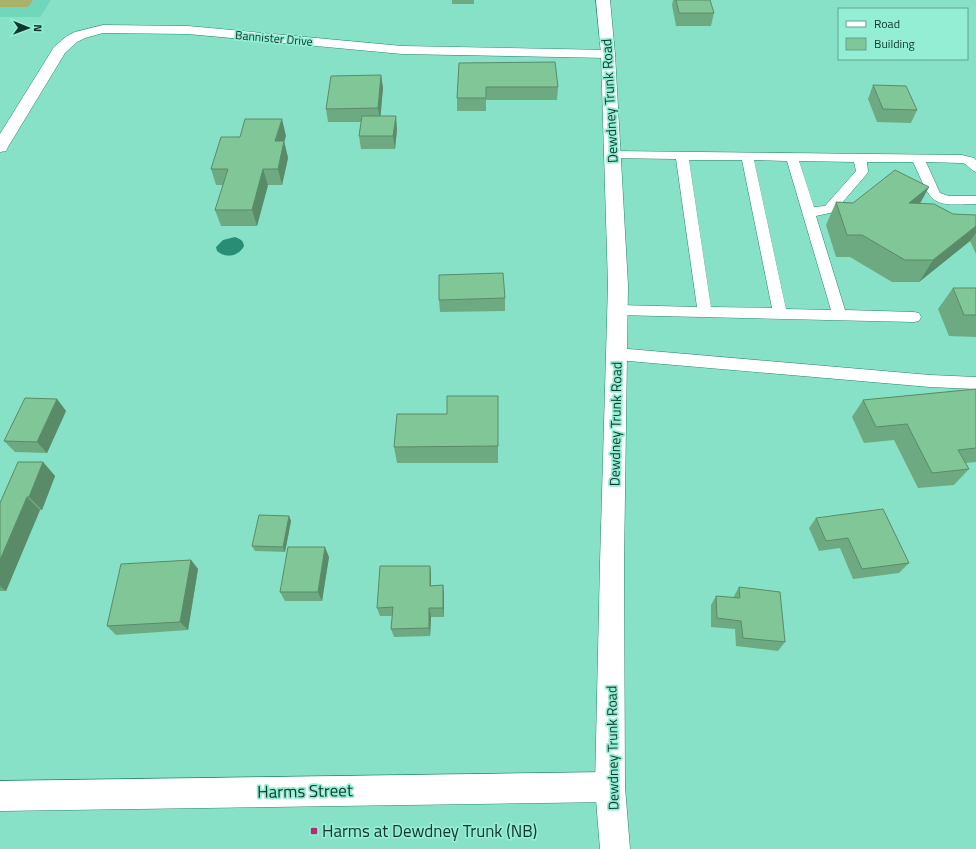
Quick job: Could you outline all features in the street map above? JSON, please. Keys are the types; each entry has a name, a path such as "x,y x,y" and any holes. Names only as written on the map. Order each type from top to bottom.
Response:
{"street":[{"name":"Dewdney Trunk Road","path":"603,0 608,54 618,285 612,556 610,787 615,849"},
{"name":"Bannister Drive","path":"0,147 59,50 76,37 103,29 188,30 402,50 608,54"},
{"name":"Harms Street","path":"0,796 610,787"}],"lane":[{"path":"612,155 962,159 970,161 976,168"},
{"path":"682,156 705,312"},
{"path":"747,157 780,314"},
{"path":"792,157 840,316"},
{"path":"809,212 829,209 862,172 862,165 859,158"},
{"path":"918,159 935,195 938,198 948,200 976,200"},
{"path":"617,310 914,317"},
{"path":"617,354 930,381 976,383"}],"shaded area":[{"path":"0,0 51,0 40,17 0,17"},
{"path":"0,0 33,0 28,7 0,7"}],"water":[{"path":"235,237 241,240 244,244 239,252 228,256 217,251 216,247 223,240"}],"building":[{"path":"676,0 710,0 714,13 679,13"},
{"path":"555,62 558,87 486,87 486,98 457,98 459,63"},
{"path":"381,75 378,108 326,109 331,76"},
{"path":"873,85 906,86 917,110 883,109"},
{"path":"362,116 396,116 393,136 359,136"},
{"path":"245,119 282,119 275,141 284,141 278,169 263,169 252,210 215,210 228,169 211,169 221,137 240,137"},
{"path":"895,170 929,187 909,203 934,204 953,214 976,215 976,226 933,260 905,260 862,235 847,235 836,202 853,203"},
{"path":"503,273 505,298 439,300 439,275"},
{"path":"953,288 976,288 976,315 964,315"},
{"path":"976,389 976,448 958,450 969,469 932,473 907,424 876,427 863,400"},
{"path":"447,396 498,396 498,446 394,447 397,414 447,414"},
{"path":"25,398 57,399 37,442 4,441"},
{"path":"18,462 43,462 29,497 27,497 0,560 0,503"},
{"path":"883,509 909,563 862,569 848,538 826,541 816,518"},
{"path":"259,515 289,516 283,547 252,546"},
{"path":"288,547 325,547 318,592 280,592"},
{"path":"191,560 180,622 107,626 121,564"},
{"path":"380,566 430,566 430,586 443,585 443,608 429,608 429,628 391,629 393,607 377,608"},
{"path":"739,587 780,592 785,642 743,638 741,621 717,618 716,596 740,598"}],"place":[{"name":"Harms at Dewdney Trunk (NB)","path":"314,831"}]}
